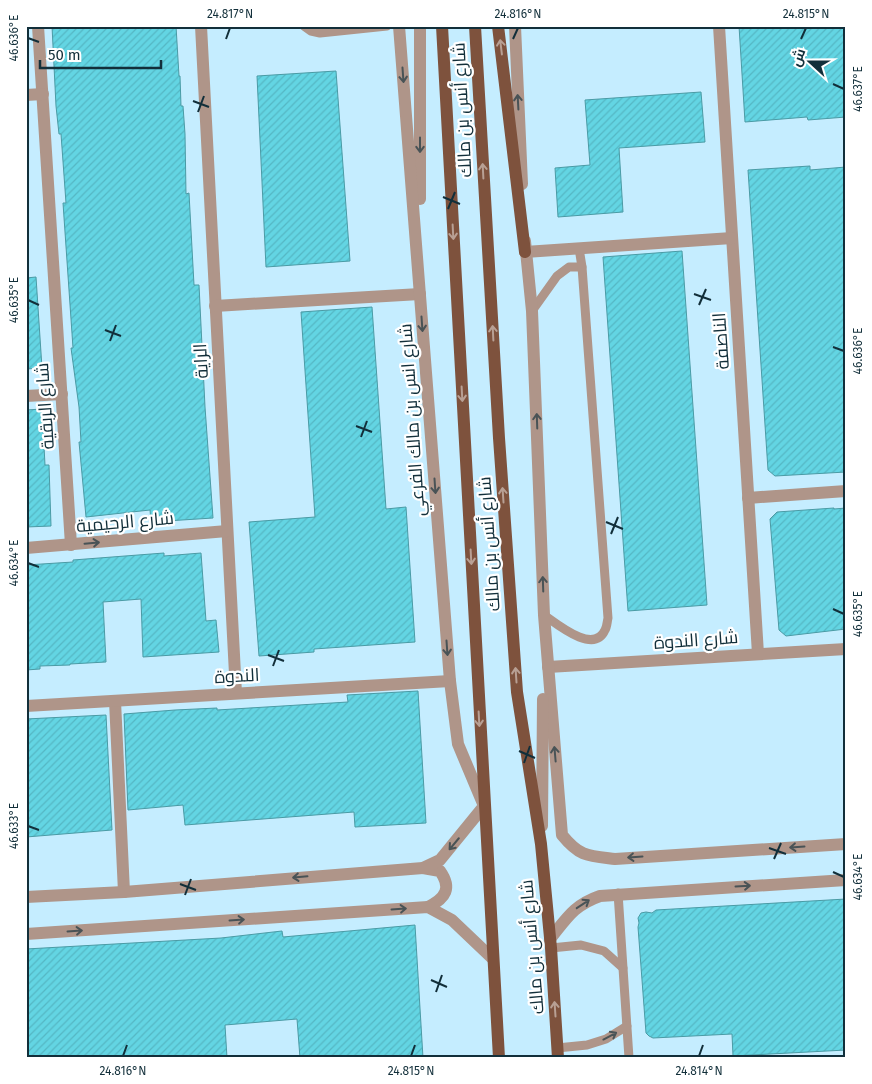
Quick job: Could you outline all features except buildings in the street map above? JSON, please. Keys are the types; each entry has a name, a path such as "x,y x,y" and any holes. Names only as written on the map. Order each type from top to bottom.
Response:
{"main road":[{"path":"442,26 498,1058"},
{"name":"شارع أنس بن مالك","path":"475,26 498,418 517,692 541,844 558,1053"},
{"path":"498,26 525,252"}],"street":[{"name":"شارع الربقية","path":"38,26 71,544"},
{"name":"الراية","path":"201,26 236,693"},
{"name":"شارع انس بن مالك الفرعي","path":"399,26 450,681 458,744 484,806"},
{"path":"215,306 420,294 420,26"},
{"path":"515,26 525,252 532,311 544,615 562,835 572,847 586,856 614,859 846,844"},
{"name":"الناصفة","path":"719,26 758,654"},
{"path":"26,95 43,94"},
{"path":"525,252 732,238"},
{"path":"26,396 62,394"},
{"path":"748,498 846,491"},
{"name":"شارع الرحيمية","path":"26,548 227,531"},
{"path":"541,844 544,615"},
{"name":"شارع الندوة","path":"548,667 846,648"},
{"name":"الندوة","path":"26,706 450,681"},
{"path":"115,701 124,892"},
{"path":"423,868 440,860 484,806"},
{"path":"26,897 124,892 423,868 440,871 445,878 446,887 440,901 428,907 26,934"},
{"path":"550,943 569,915 584,902 600,896 618,893 846,880"},
{"path":"428,907 452,920 494,959"}],"lane":[{"path":"304,26 311,31 320,33 387,26"},
{"path":"544,615 576,636 584,639 593,639 600,636 605,630 608,618 582,267 579,248"},
{"path":"532,311 557,276 569,268 582,267"},
{"path":"618,893 629,1058"},
{"path":"550,943 581,945 604,951 623,968"},
{"path":"558,1053 606,1039 627,1026"}]}
